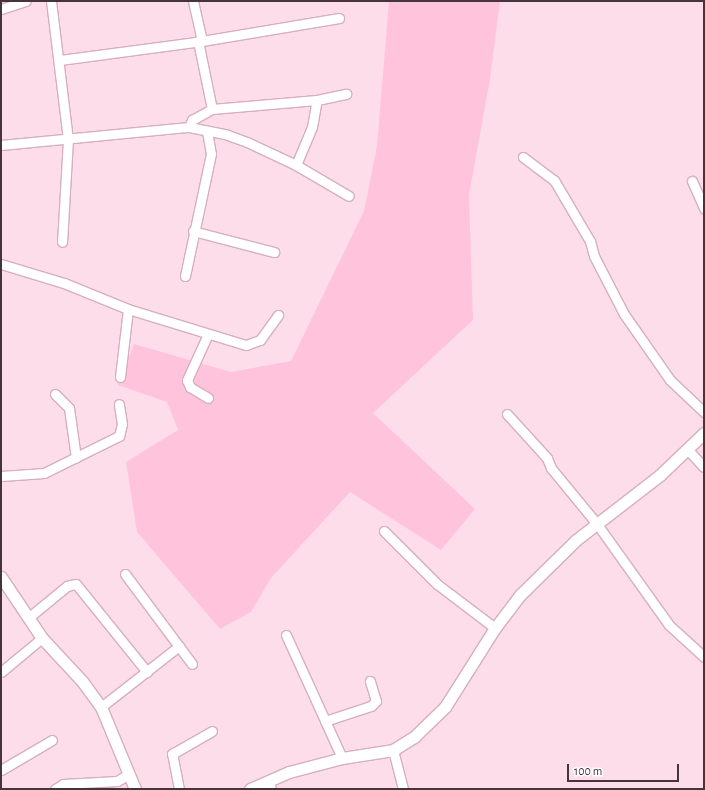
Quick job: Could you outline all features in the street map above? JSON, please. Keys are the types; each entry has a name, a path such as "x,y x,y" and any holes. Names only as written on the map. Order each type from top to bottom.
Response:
{"street":[{"path":"1,9 26,1"},
{"path":"51,1 60,60 68,139 62,242"},
{"path":"193,1 212,109"},
{"path":"60,60 200,41 339,18"},
{"path":"189,127 192,120 212,109 316,100 346,94"},
{"path":"296,165 312,127 316,100"},
{"path":"1,145 189,127 207,132 225,134 296,165 349,196"},
{"path":"185,276 193,231 211,154 207,132"},
{"path":"522,157 554,180 590,240 594,256 624,314 670,380 704,412"},
{"path":"692,181 704,208"},
{"path":"193,231 274,252"},
{"path":"1,264 64,283 128,309 246,345 260,340 278,315"},
{"path":"120,377 128,309"},
{"path":"208,334 187,380 190,387 208,398"},
{"path":"55,394 69,408 76,458"},
{"path":"1,476 44,474 119,436 122,424 119,404"},
{"path":"507,414 546,458 552,468 597,524 669,625 704,657"},
{"path":"250,789 270,785 289,772 342,758 393,750 430,725 446,707 495,628 520,595 548,566 688,450 704,434"},
{"path":"688,450 704,466"},
{"path":"384,531 437,584 495,628"},
{"path":"125,574 192,664"},
{"path":"2,583 42,638 82,681 101,707 135,789"},
{"path":"28,618 67,586 76,584 147,672"},
{"path":"286,635 342,758"},
{"path":"1,672 42,638"},
{"path":"101,707 179,646"},
{"path":"325,721 371,706 376,702 370,681"},
{"path":"179,789 172,754 212,731"},
{"path":"1,770 52,740"},
{"path":"393,750 403,789"},
{"path":"55,789 63,784 117,781 129,774"}],"shaded area":[{"path":"389,1 500,1 490,79 469,195 473,320 373,413 475,509 441,550 350,492 271,578 251,612 220,629 137,532 126,462 178,430 167,402 118,385 134,344 231,372 291,361 364,211 377,146"}]}
